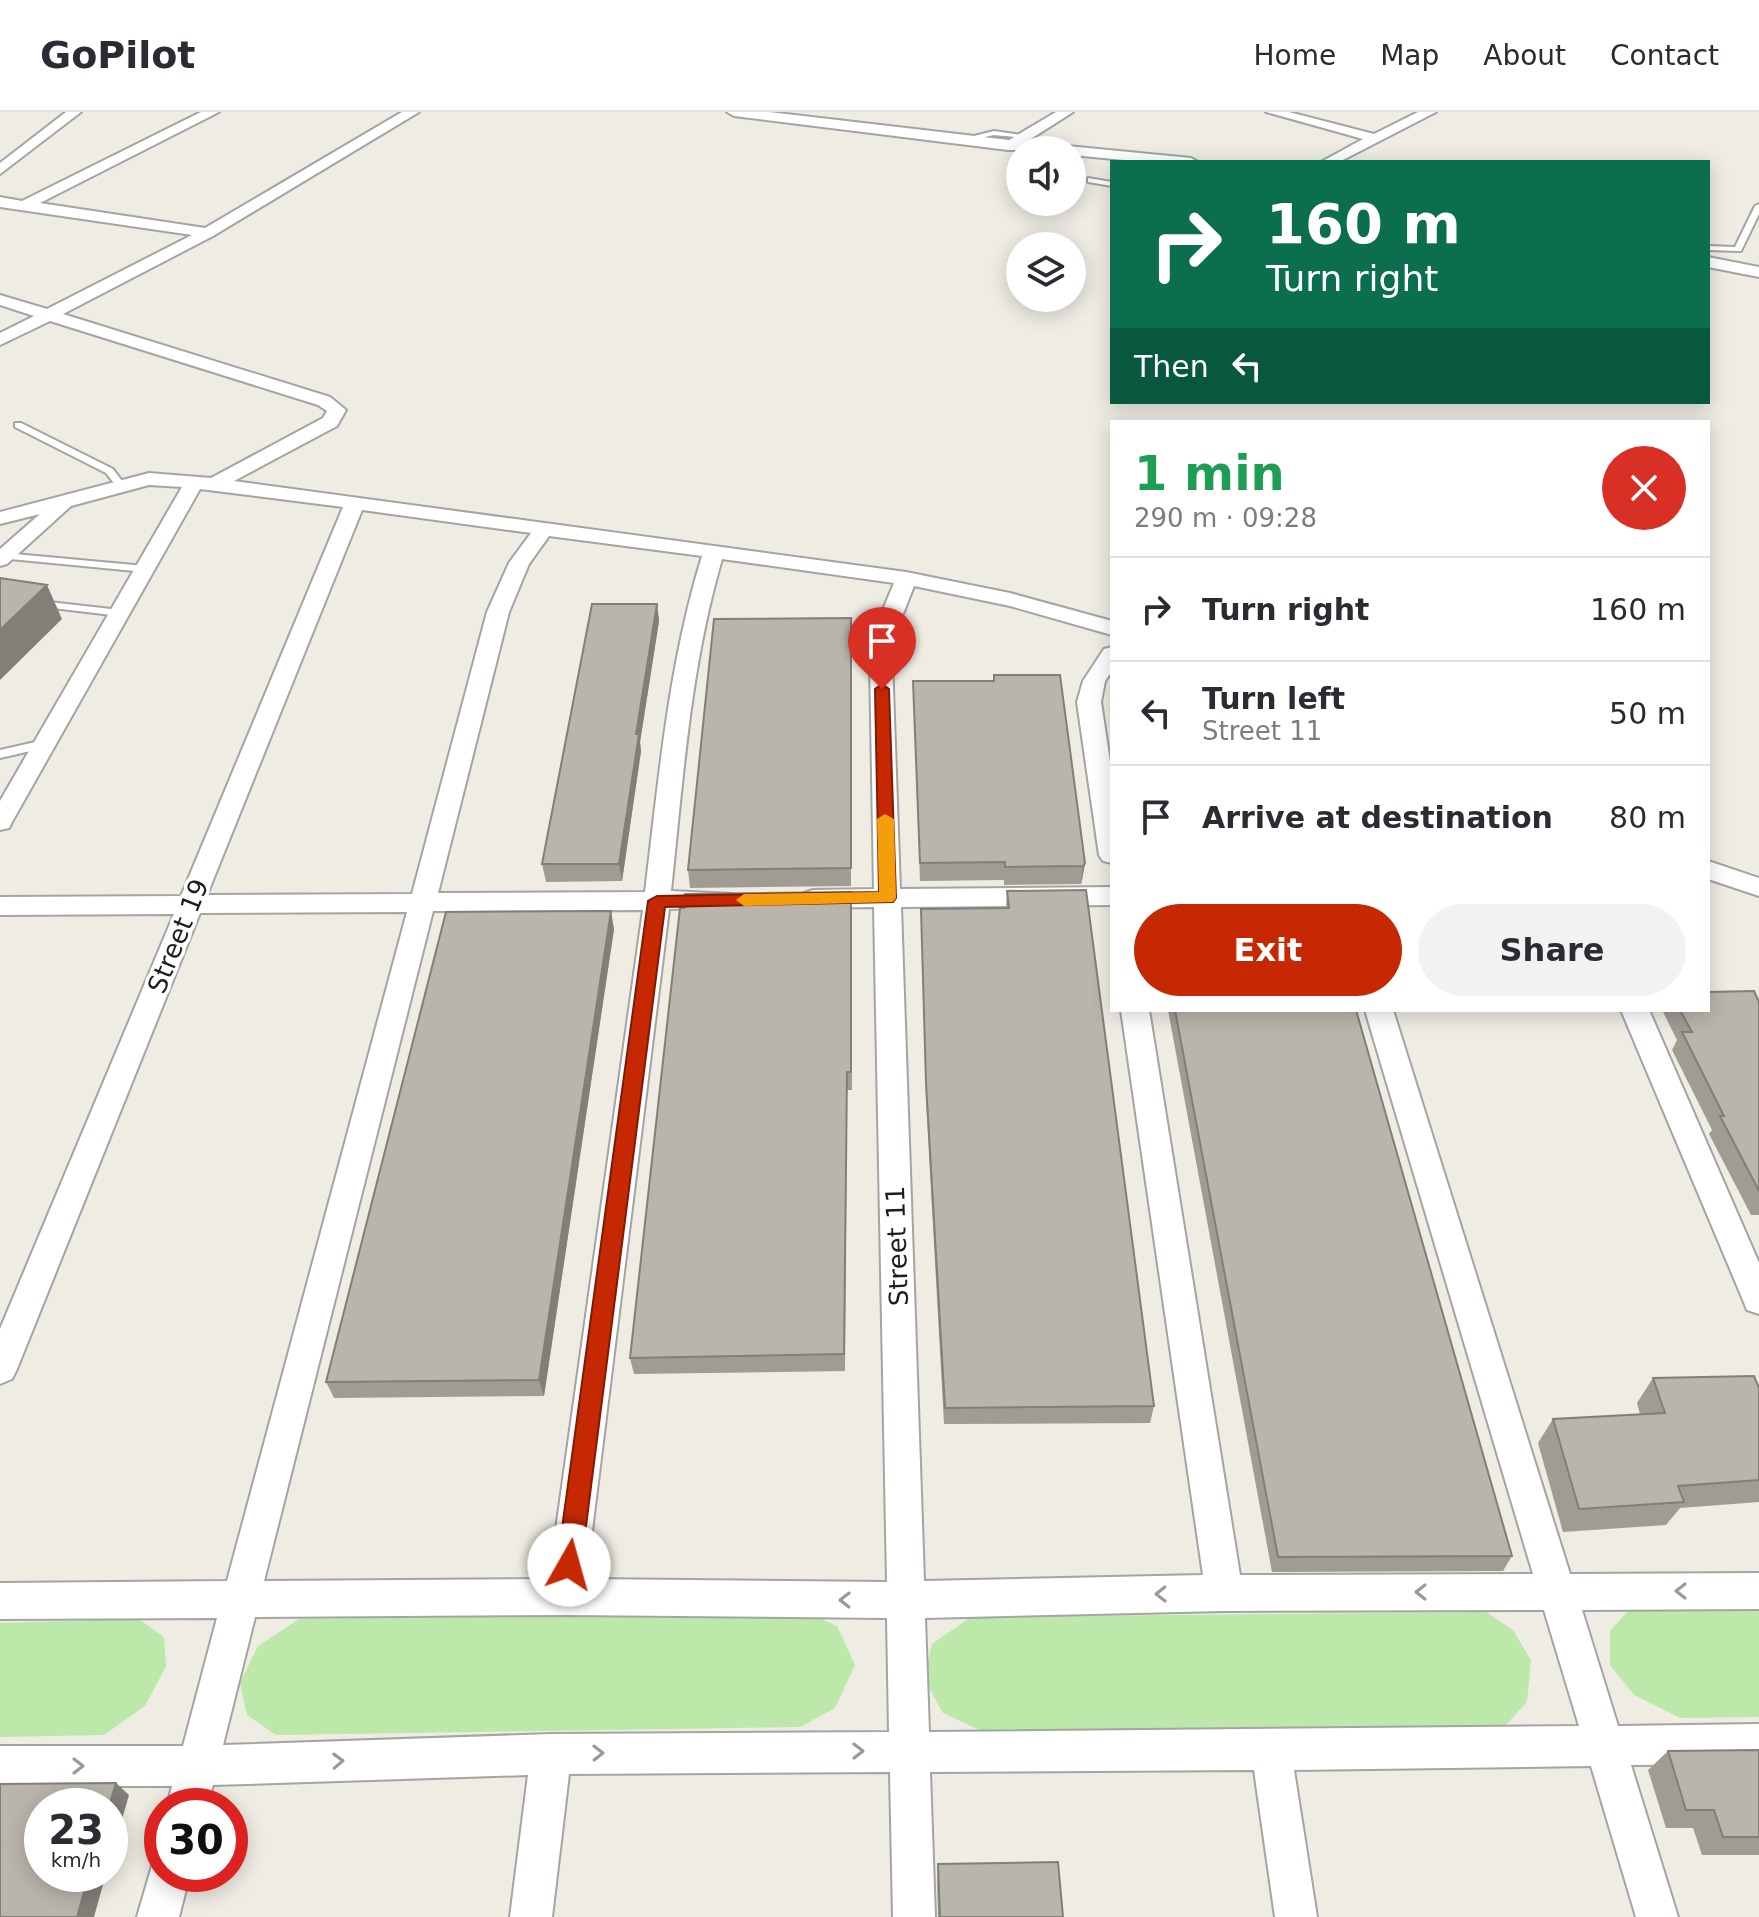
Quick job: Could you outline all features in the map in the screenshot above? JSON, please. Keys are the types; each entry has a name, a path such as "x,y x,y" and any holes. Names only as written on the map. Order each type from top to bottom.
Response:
{"street":[{"path":"0,170 74,112"},
{"path":"23,206 212,112"},
{"path":"0,340 208,233 412,112"},
{"path":"734,112 1006,146"},
{"path":"1273,112 1377,139"},
{"path":"1332,160 1429,112"},
{"path":"1025,136 1057,114"},
{"path":"1086,152 1163,160"},
{"path":"0,202 208,233"},
{"path":"1710,262 1759,272"},
{"path":"0,300 324,401 337,410 330,422 204,484 145,569 0,822"},
{"path":"0,518 149,479 204,484 906,578 987,594 1110,627"},
{"path":"2,558 68,499"},
{"name":"Street 19","path":"0,1369 355,503"},
{"path":"192,1788 498,612 519,563 544,529"},
{"path":"565,1597 657,901 680,686 698,597 713,553"},
{"name":"Street 11","path":"906,578 888,624 881,659 914,1917"},
{"path":"1110,657 1094,681 1089,702 1110,842"},
{"path":"1710,871 1759,887"},
{"path":"795,899 1110,896"},
{"path":"0,906 193,902 749,900"},
{"path":"1135,1012 1224,1593"},
{"path":"1380,1012 1657,1917"},
{"path":"1636,1012 1759,1300"},
{"path":"0,1601 565,1597 908,1600 1224,1593 1759,1591"},
{"path":"0,1766 197,1766 551,1754 1759,1744"},
{"path":"1271,1750 1296,1917"},
{"path":"531,1917 551,1754"},
{"path":"158,1917 164,1892"}],"lane":[{"path":"962,140 994,133 1025,136"},
{"path":"1091,180 1110,184"},
{"path":"1710,248 1738,249 1759,206"},
{"path":"18,425 55,447 107,470 120,485"},
{"path":"2,558 145,569"},
{"path":"30,603 120,613"},
{"path":"0,754 44,744"}],"green space":[{"path":"1759,1610 1759,1717 1680,1718 1634,1695 1610,1665 1610,1631 1628,1611"},
{"path":"804,1611 837,1626 855,1665 835,1708 800,1727 276,1735 247,1715 240,1683 258,1646 299,1619"},
{"path":"1486,1612 1513,1630 1531,1660 1527,1702 1503,1728 984,1732 943,1713 924,1679 932,1644 971,1617"},
{"path":"139,1619 164,1637 166,1666 145,1706 104,1735 0,1737 0,1623"}],"building":[{"path":"0,578 47,585 0,630"},
{"path":"592,604 657,604 619,864 542,864"},
{"path":"851,618 851,868 688,870 714,619"},
{"path":"994,675 1060,675 1083,866 1005,867 1005,862 920,863 913,681 994,681"},
{"path":"1086,890 1154,1406 945,1408 926,1083 921,909 1009,908 1007,891"},
{"path":"851,892 851,1072 847,1072 844,1354 630,1358 680,908 684,908 685,894"},
{"path":"611,911 539,1380 326,1382 446,912"},
{"path":"1754,991 1759,1002 1759,1191 1720,1116 1724,1116 1682,1032 1692,1032 1681,1012 1710,1012 1710,992"},
{"path":"1175,1012 1357,1012 1512,1556 1278,1557"},
{"path":"1754,1376 1759,1388 1759,1480 1678,1486 1684,1502 1579,1509 1553,1419 1665,1413 1653,1378"},
{"path":"1759,1750 1759,1837 1723,1837 1714,1810 1686,1810 1668,1751"},
{"path":"116,1783 114,1788 24,1788 24,1892 84,1892 77,1917 0,1917 0,1784"},
{"path":"1058,1862 1063,1917 940,1917 938,1864"}],"slow traffic":[{"path":"744,900 887,898 885,819"}],"route":[{"path":"569,1565 657,901 887,898 882,689"}]}
